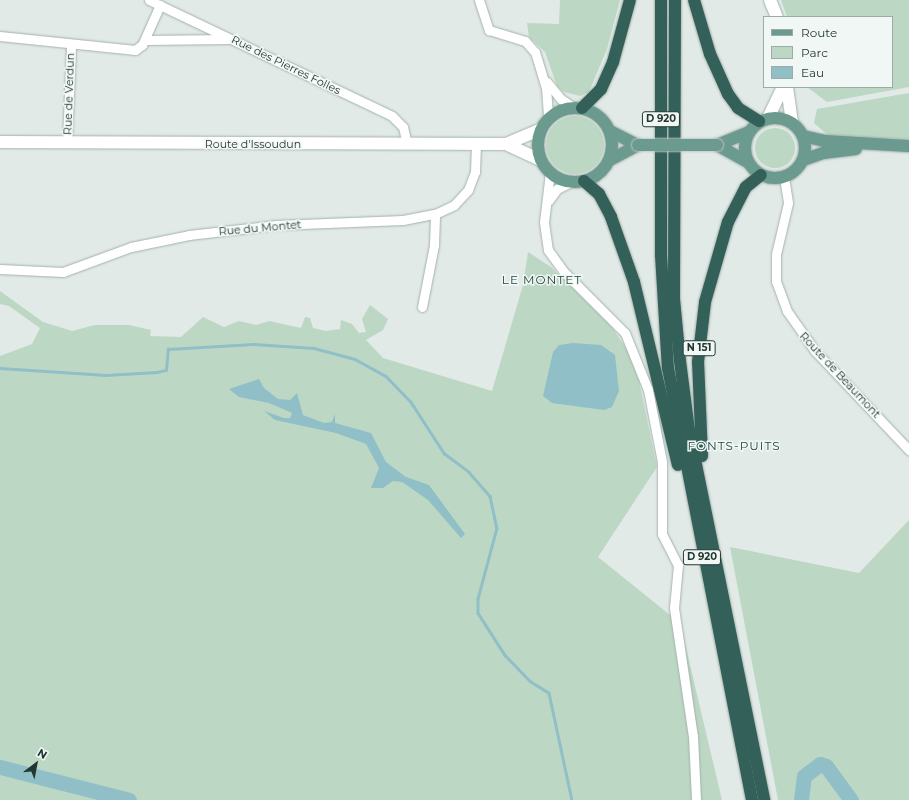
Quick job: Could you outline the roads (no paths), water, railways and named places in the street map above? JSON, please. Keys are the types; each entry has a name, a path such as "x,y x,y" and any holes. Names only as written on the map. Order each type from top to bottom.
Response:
{"highway":[{"path":"577,107 601,89 613,62 630,0"},
{"name":"D 920","path":"661,0 663,312 668,368 691,501 752,800"},
{"name":"D 920","path":"674,0 674,299 689,430 764,800"},
{"path":"694,0 710,54 728,94 738,108 764,120"},
{"name":"N 151","path":"711,536 711,506 700,446 700,329 728,222 746,187 761,175"},
{"name":"D 920","path":"584,181 599,194 611,217 634,282 672,447 691,501"}],"main road":[{"path":"770,0 777,16"},
{"path":"638,145 610,160 599,174 584,181 571,182 550,172 541,160 538,144 541,129 548,118 577,107 599,116 610,131 638,145 717,145 749,132 764,120 782,88"},
{"path":"787,88 792,122 803,136 803,160"},
{"path":"764,120 792,122"},
{"name":"Route d'Issoudun","path":"502,144 541,129"},
{"path":"610,131 610,160"},
{"path":"748,162 744,152 749,132"},
{"path":"803,136 883,146"},
{"name":"Route d'Issoudun","path":"0,142 476,143 502,144 541,160"},
{"path":"717,145 748,162 761,175 784,177 803,160 824,153 883,146 909,146"}],"street":[{"name":"Rue des Pierres Folles","path":"149,0 392,116 403,127 407,144"},
{"path":"479,0 488,30 527,42 545,79 558,96 577,107"},
{"path":"160,5 145,40 232,39"},
{"name":"Rue de Verdun","path":"0,36 71,46 135,50 145,40"},
{"name":"Rue de Verdun","path":"67,142 71,46"},
{"path":"545,79 548,118"},
{"name":"Rue du Montet","path":"0,269 63,272 131,247 189,235 276,225 403,220 435,214 454,205 468,190 475,172 476,143"},
{"path":"550,172 544,235 552,257 625,333 648,390 662,462 662,534 678,565 674,608 693,736 696,800"},
{"name":"Route de Beaumont","path":"784,177 788,203 776,254 776,281 787,311 810,345 909,450"},
{"path":"547,205 554,192 571,182"},
{"path":"422,307 434,245 435,214"}],"water":[{"path":"573,343 601,345 615,355 619,391 612,407 604,410 552,403 543,396 553,352 559,345"},
{"path":"259,379 264,388 278,399 290,400 297,393 303,415 324,423 332,422 335,414 335,423 371,433 386,462 406,477 429,485 465,534 461,538 428,500 402,482 393,481 383,488 371,488 379,468 366,444 336,433 275,420 264,411 284,418 290,418 292,413 269,403 239,397 229,389"}],"waterway":[{"path":"0,368 106,375 157,372 166,370 168,349 253,344 314,348 355,359 386,376 411,402 444,453 469,472 490,496 497,528 478,599 478,613 505,655 530,681 549,693 572,800"},
{"path":"801,800 804,776 820,764 826,766 851,800"},
{"path":"0,767 129,800"}],"district":[{"name":"LE MONTET","path":"542,280"},
{"name":"FONTS-PUITS","path":"734,446"}]}
